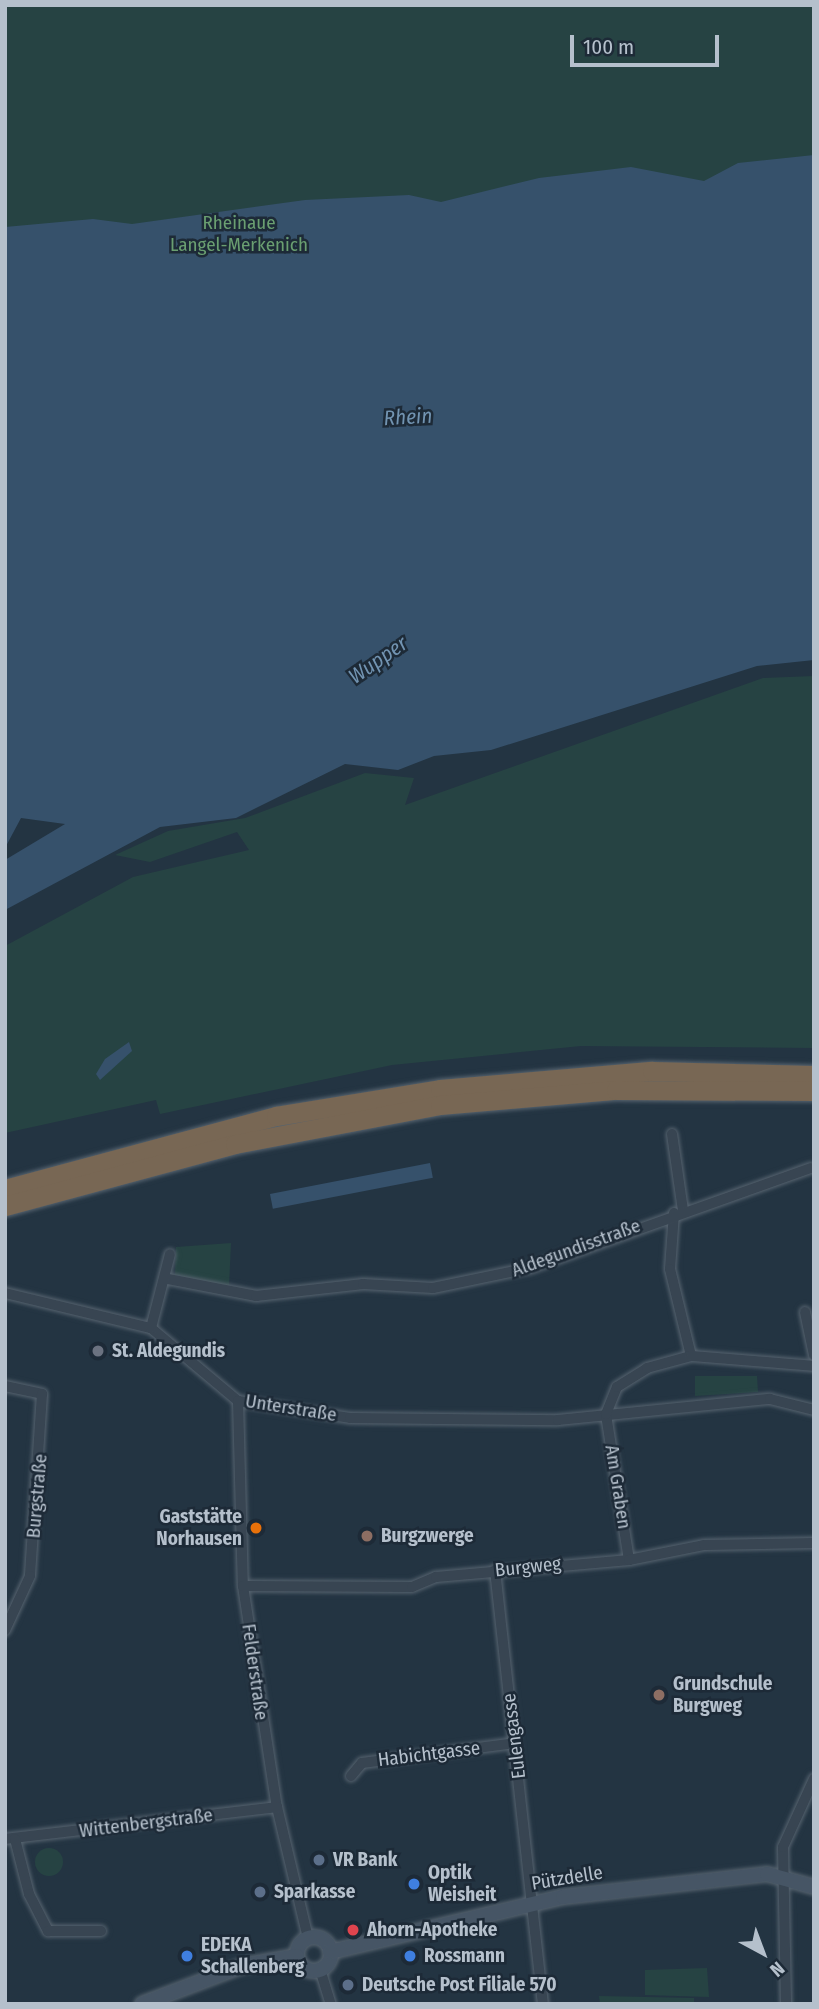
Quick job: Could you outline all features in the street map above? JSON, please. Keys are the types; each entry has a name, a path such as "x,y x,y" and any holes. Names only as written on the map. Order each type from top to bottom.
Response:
{"highway":[{"path":"5,1189 276,1116 440,1089 614,1073 814,1075"},
{"path":"5,1206 235,1144 440,1105 616,1090 814,1091"}],"street":[{"path":"672,1134 679,1211 670,1269 691,1356"},
{"name":"Aldegundisstraße","path":"168,1279 256,1296 363,1284 433,1288 530,1268 679,1211 811,1168"},
{"path":"151,1328 168,1279 170,1254"},
{"name":"Unterstraße","path":"5,1293 151,1328 238,1401 350,1418 558,1420 770,1399 814,1410"},
{"path":"805,1311 814,1355"},
{"path":"606,1414 617,1387 647,1368 691,1356 814,1366"},
{"name":"Burgstraße","path":"5,1387 42,1394 30,1576 5,1630"},
{"name":"Felderstraße","path":"238,1401 243,1586 277,1807 308,1938"},
{"name":"Am Graben","path":"606,1414 629,1560"},
{"name":"Burgweg","path":"243,1586 412,1587 436,1577 629,1560 704,1545 814,1543"},
{"name":"Eulengasse","path":"495,1570 534,1903 542,2004"},
{"name":"Habichtgasse","path":"351,1776 362,1763 514,1743"},
{"path":"786,2004 783,1847 814,1779"},
{"name":"Wittenbergstraße","path":"101,1931 48,1931 29,1894 10,1839 277,1807"},
{"name":"Pützdelle","path":"330,1952 534,1903 740,1876 785,1877 814,1886"},
{"path":"142,2004 242,1966 297,1956 308,1938 324,1941 330,1952 320,1969 331,2004"},
{"path":"297,1956 305,1968 320,1969"}],"green space":[{"name":"Rheinaue Langel-Merkenich","path":"5,5 814,5 814,475 5,475"},
{"path":"814,676 814,1048 581,1046 392,1065 160,1114 156,1100 5,1133 5,946 133,877 249,850 237,832 150,862 115,855 168,831 245,818 365,773 414,778 405,805 763,678"},
{"path":"231,1243 229,1287 175,1275 176,1247"},
{"path":"695,1376 757,1376 758,1392 695,1396"},
{"path":"49,1848 59,1852 63,1862 59,1872 49,1876 39,1872 35,1862 39,1852"},
{"path":"707,1968 709,1997 645,1995 645,1970"},
{"path":"599,1996 694,1998 694,2004 600,2004"}],"water":[{"path":"814,155 814,660 757,666 491,750 434,756 398,770 345,764 236,818 160,827 5,910 5,860 65,824 21,818 5,848 5,227 93,219 132,224 305,200 409,195 441,202 539,178 631,167 704,181 738,163"},
{"path":"129,1042 132,1051 100,1080 96,1074 105,1059"},
{"path":"430,1163 433,1178 273,1209 270,1194"}],"place":[{"name":"St. Aldegundis","path":"98,1351"},
{"name":"Gaststätte Norhausen","path":"256,1528"},
{"name":"Burgzwerge","path":"367,1536"},
{"name":"Grundschule Burgweg","path":"659,1695"},
{"name":"VR Bank","path":"319,1860"},
{"name":"Optik Weisheit","path":"414,1884"},
{"name":"Sparkasse","path":"260,1892"},
{"name":"Ahorn-Apotheke","path":"353,1930"},
{"name":"EDEKA Schallenberg","path":"187,1956"},
{"name":"Rossmann","path":"410,1956"},
{"name":"Deutsche Post Filiale 570","path":"348,1985"}],"water label":[{"name":"Rhein","path":"408,417"},
{"name":"Wupper","path":"378,660"}]}
